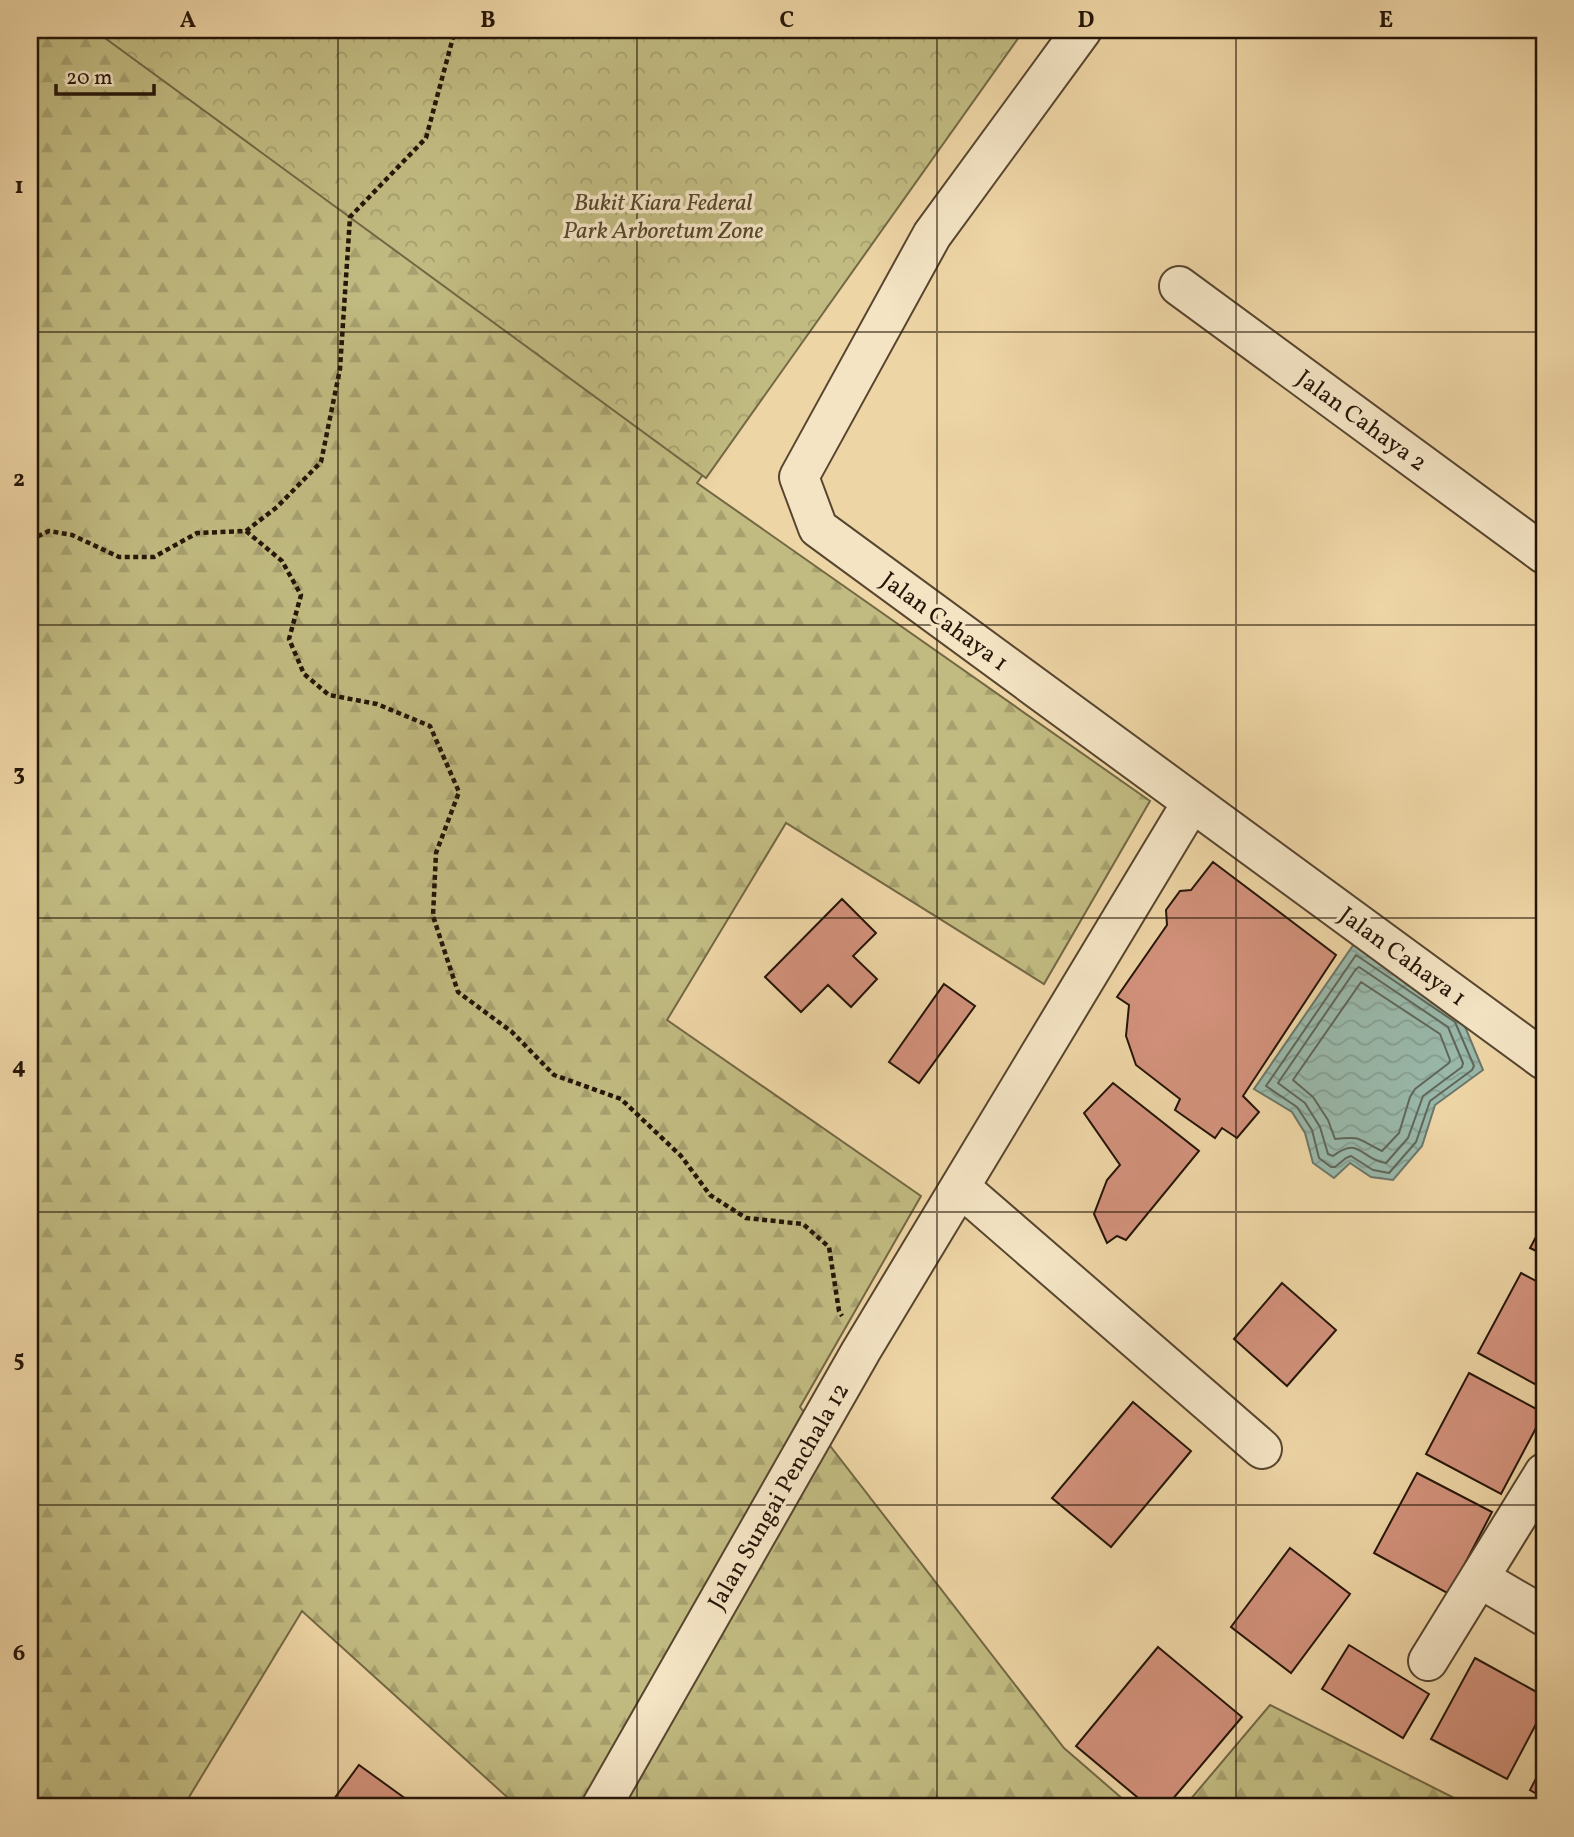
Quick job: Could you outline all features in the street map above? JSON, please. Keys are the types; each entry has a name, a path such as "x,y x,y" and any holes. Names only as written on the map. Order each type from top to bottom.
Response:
{"street":[{"name":"Jalan Cahaya 1","path":"1082,30 932,235 799,477 818,528 1544,1059"},
{"name":"Jalan Cahaya 2","path":"1179,286 1544,554"},
{"name":"Jalan Sungai Penchala 12","path":"601,1807 861,1351 1192,802"},
{"path":"960,1187 1262,1449"},
{"path":"1428,1661 1544,1474"},
{"path":"1479,1578 1544,1615"}],"path":[{"path":"30,540 49,531 72,535 119,557 154,557 197,533 246,531 277,507 321,462 341,369 350,217 426,138 455,30"},
{"path":"246,531 282,561 301,594 289,639 304,674 329,695 377,704 430,726 460,792 436,853 433,916 458,992 512,1032 554,1075 621,1099 681,1156 710,1195 746,1218 803,1224 829,1247 839,1311 861,1351"}],"green space":[{"path":"30,30 1018,30 697,483 1150,801 1044,984 786,823 667,1020 921,1196 800,1407 1064,1748 1132,1807 518,1807 302,1611 183,1807 30,1807"},
{"name":"Bukit Kiara Federal Park Arboretum Zone","path":"94,30 1024,30 706,478"},
{"path":"1270,1705 1472,1807 1184,1807"}],"water":[{"path":"1354,944 1461,1017 1483,1070 1435,1105 1422,1146 1393,1180 1371,1177 1350,1163 1334,1178 1313,1163 1305,1133 1292,1112 1254,1089"}],"building":[{"path":"1213,862 1336,955 1243,1096 1259,1112 1237,1138 1222,1128 1215,1138 1175,1110 1180,1099 1136,1065 1126,1036 1129,1005 1117,997 1167,925 1166,910 1180,891 1191,890"},
{"path":"842,899 876,933 853,956 877,979 851,1007 828,985 801,1012 765,977"},
{"path":"944,984 975,1006 919,1083 889,1062"},
{"path":"1113,1083 1199,1151 1126,1240 1117,1236 1107,1243 1094,1214 1107,1180 1120,1165 1084,1113"},
{"path":"1544,1222 1544,1255 1530,1248"},
{"path":"1521,1273 1544,1285 1544,1389 1478,1353"},
{"path":"1282,1283 1336,1330 1287,1386 1234,1339"},
{"path":"1469,1373 1544,1413 1501,1494 1426,1454"},
{"path":"1133,1402 1191,1451 1111,1547 1052,1498"},
{"path":"1417,1473 1492,1512 1449,1594 1374,1553"},
{"path":"1290,1548 1350,1594 1291,1673 1231,1627"},
{"path":"1349,1645 1429,1694 1403,1738 1322,1689"},
{"path":"1158,1647 1242,1717 1166,1807 1149,1807 1076,1746"},
{"path":"1475,1658 1544,1696 1544,1709 1507,1779 1431,1739"},
{"path":"1544,1763 1544,1798 1530,1790"},
{"path":"359,1765 417,1807 328,1807"}]}
